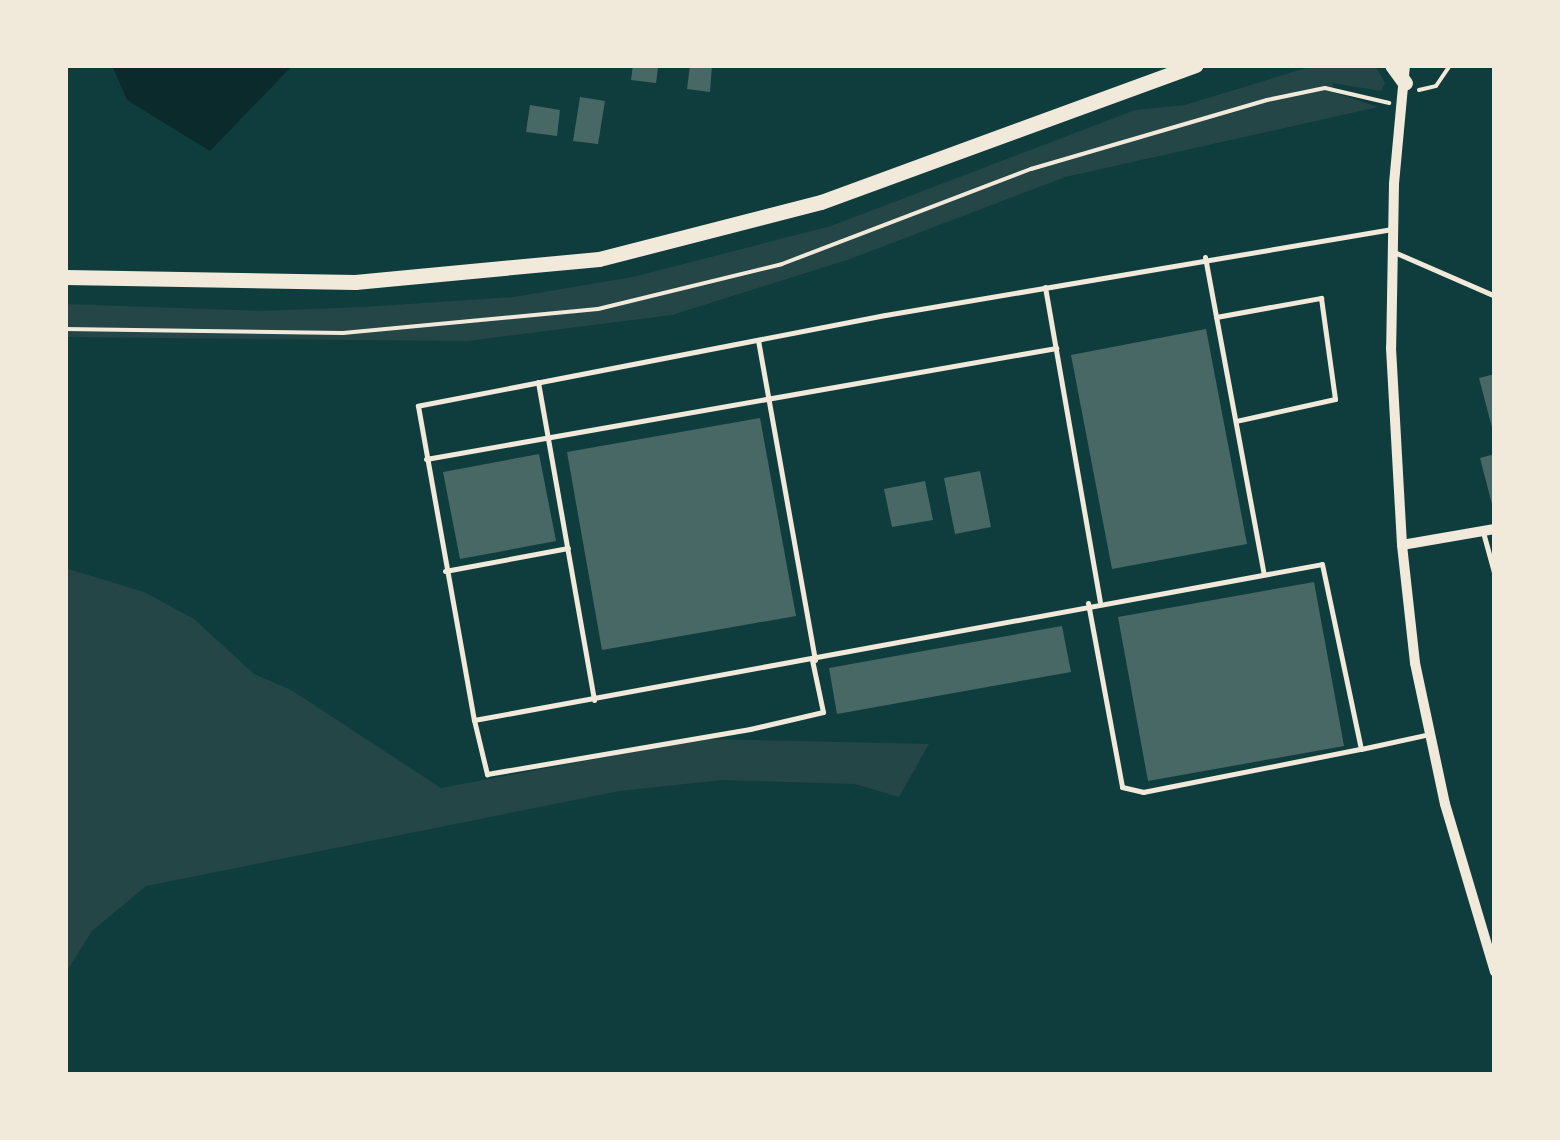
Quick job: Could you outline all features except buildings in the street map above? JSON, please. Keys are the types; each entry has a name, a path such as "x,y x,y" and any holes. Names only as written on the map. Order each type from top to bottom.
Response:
{"highway":[{"path":"65,277 356,282 599,260 820,202 1196,65"},
{"path":"1392,65 1405,86"}],"street":[{"path":"1405,65 1392,228 1402,545 1430,734 1478,930 1495,972"},
{"path":"1402,545 1489,530"}],"lane":[{"path":"758,340 823,712 487,774 444,571 418,406 538,382 758,340 1045,286 1392,228"},
{"path":"1392,250 1495,296"},
{"path":"1206,258 1264,574"},
{"path":"1045,286 1100,601"},
{"path":"1216,317 1321,298 1335,400 1236,421"},
{"path":"426,459 1056,348"},
{"path":"538,382 594,700"},
{"path":"1489,530 1495,576"},
{"path":"444,571 568,548"},
{"path":"474,720 814,660 1088,603 1322,564 1361,749"},
{"path":"1088,603 1122,787 1143,792 1430,734"}],"path":[{"path":"1405,86 1436,86 1450,65"}],"shaded area":[{"path":"112,65 293,65 210,151 127,100"},
{"path":"1316,65 1375,65 1385,83 1381,91 1333,83 1332,92 1378,107 1065,177 850,259 672,315 467,341 65,337 65,304 262,311 363,307 514,297 633,277 831,226 1135,110 1185,105"},
{"path":"65,568 144,592 194,619 254,674 291,690 441,788 702,739 929,744 899,797 855,784 722,780 619,791 146,886 92,931 65,974"}]}
